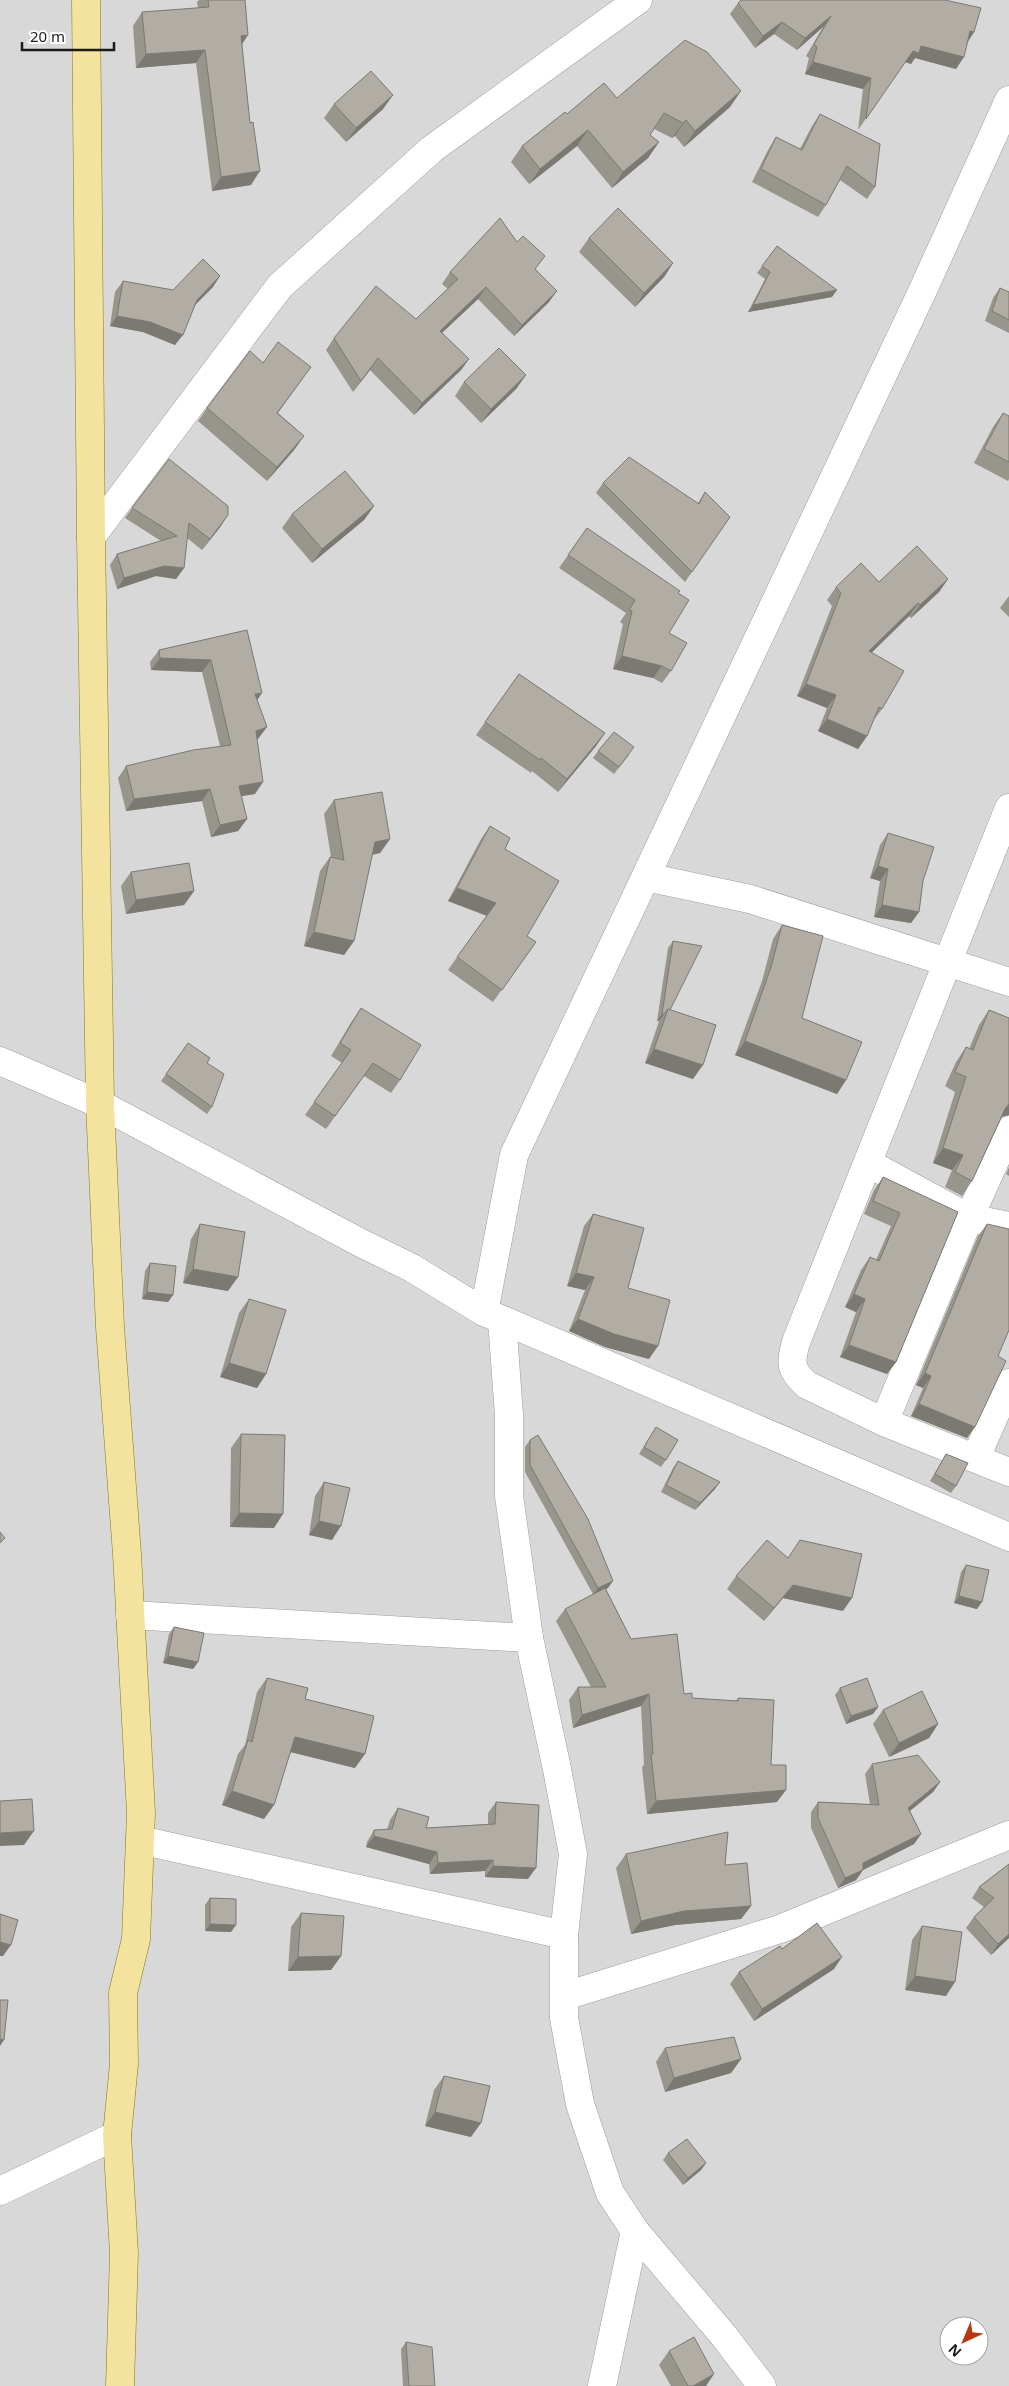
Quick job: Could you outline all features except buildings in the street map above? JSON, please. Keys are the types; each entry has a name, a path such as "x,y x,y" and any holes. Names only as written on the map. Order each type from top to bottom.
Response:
{"main road":[{"path":"86,0 91,537 100,1104 110,1327 130,1615 141,1813 136,1939 123,1993 124,2064 116,2135 124,2253 120,2386"}],"street":[{"path":"91,537 280,286 432,149 638,0"},
{"path":"762,2386 724,2336 635,2231 610,2193 580,2104 564,2018 564,1935 573,1854 529,1638 510,1496 509,1415 493,1316 514,1155 922,292 1009,100"},
{"path":"1009,808 796,1342 791,1362 796,1376 806,1385 884,1422 976,1457 1009,1472"},
{"path":"646,877 750,899 949,961 1009,982"},
{"path":"0,1061 100,1104 359,1242 412,1268 493,1316 1009,1537"},
{"path":"884,1422 969,1218 1009,1130"},
{"path":"868,1163 969,1218 1009,1226"},
{"path":"976,1457 1009,1383"},
{"path":"130,1615 529,1638"},
{"path":"565,1996 780,1929 1009,1835"},
{"path":"140,1840 564,1935"},
{"path":"0,2191 116,2135"},
{"path":"602,2386 635,2231"}],"shaded area":[{"path":"0,0 1009,0 1009,2386 0,2386"}]}
